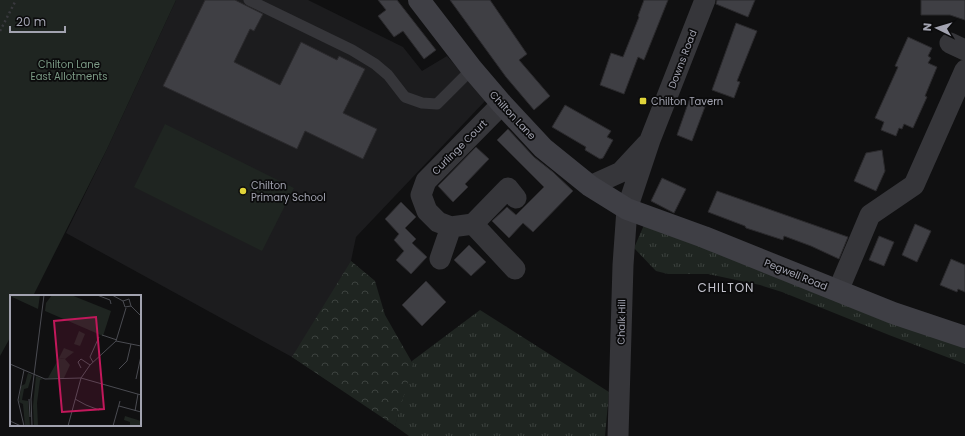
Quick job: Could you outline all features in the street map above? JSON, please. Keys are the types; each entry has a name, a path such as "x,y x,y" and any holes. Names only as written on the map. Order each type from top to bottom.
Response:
{"street":[{"name":"Chilton Lane","path":"419,0 472,70 543,148 590,186 628,209"},
{"name":"Downs Road","path":"628,209 650,140 705,0"},
{"path":"838,291 870,215 914,185 965,70"},
{"name":"Curlinge Court","path":"451,227 438,222 426,211 422,195 426,181 502,104"},
{"name":"Downs Road","path":"590,186 621,172 650,140"},
{"path":"440,259 451,227 473,224 508,188 516,198"},
{"name":"Pegwell Road","path":"628,209 704,237 893,313 965,337"},
{"name":"Chalk Hill","path":"618,436 623,265 628,209"},
{"path":"473,224 515,269"}],"lane":[{"path":"249,0 352,50 375,64 388,75 405,97 411,100 422,103 438,104 472,70"}],"path":[{"path":"0,31 16,0"}],"shaded area":[{"name":"Chilton Primary School","path":"176,0 308,0 403,47 422,71 447,56 486,100 356,237 351,261 375,281 337,387 292,357 66,233 107,149"}],"green space":[{"name":"Chilton Lane East Allotments","path":"0,0 176,0 107,149 34,295 10,295 10,338 0,356"},
{"path":"165,124 294,188 262,251 134,187"},
{"path":"644,225 965,345 965,364 782,292 760,285 708,274 668,274 656,271 634,248"},
{"path":"351,261 375,281 385,315 413,364 395,426 292,357"},
{"path":"480,310 609,392 605,436 409,436 395,426 412,361"}],"building":[{"path":"205,0 235,0 263,14 254,31 250,29 234,62 280,85 301,42 337,60 339,56 365,69 343,113 377,129 363,159 305,131 297,149 163,86"},
{"path":"378,0 397,0 436,50 424,59 403,31 394,37 378,16 386,10"},
{"path":"450,0 490,0 527,54 519,60 550,96 534,110 506,77"},
{"path":"644,0 668,0 644,60 638,57 624,94 600,85 611,53 623,57"},
{"path":"717,0 755,0 748,17 716,4"},
{"path":"921,0 965,0 965,20 950,15 921,15"},
{"path":"736,23 757,31 737,81 740,82 734,98 712,90"},
{"path":"908,37 932,48 928,56 931,58 928,63 937,67 925,96 927,97 913,128 904,124 902,129 899,128 896,136 881,130 884,122 875,118 898,67 895,66"},
{"path":"690,98 706,104 692,141 677,135"},
{"path":"565,105 611,131 607,137 613,140 603,158 600,159 585,150 586,147 552,127"},
{"path":"508,129 534,157 573,191 533,232 523,223 509,238 492,221 507,207 516,215 544,187 497,140"},
{"path":"476,147 489,159 465,184 468,187 453,202 438,186"},
{"path":"882,150 885,171 876,191 854,181 866,153"},
{"path":"662,178 686,189 674,213 651,201"},
{"path":"717,191 848,237 839,259 784,236 783,240 746,228 745,226 708,212"},
{"path":"401,202 416,217 405,228 416,239 412,243 427,257 411,274 396,260 404,251 394,240 399,234 385,219"},
{"path":"915,224 931,231 917,262 902,255"},
{"path":"879,236 894,242 884,266 869,260"},
{"path":"469,245 486,262 471,276 454,260"},
{"path":"951,259 965,265 965,292 958,289 957,292 940,285"},
{"path":"426,281 446,302 422,326 402,305"}],"place":[{"name":"Chilton Tavern","path":"643,101"},
{"name":"Chilton Primary School","path":"243,191"}],"district":[{"name":"CHILTON","path":"726,288"}]}
